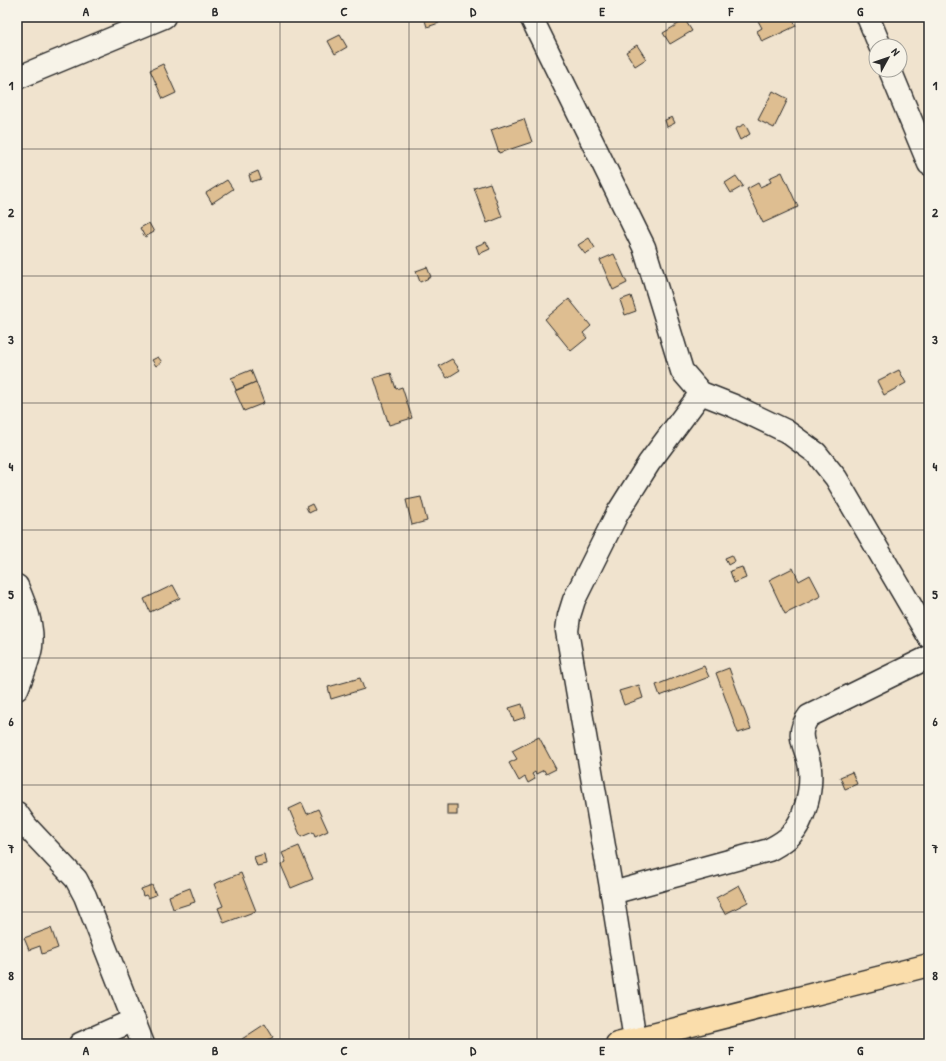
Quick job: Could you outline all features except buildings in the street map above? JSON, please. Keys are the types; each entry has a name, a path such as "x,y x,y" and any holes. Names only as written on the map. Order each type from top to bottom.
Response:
{"main road":[{"path":"626,1042 929,965"}],"street":[{"path":"17,78 164,17"},
{"path":"531,17 644,247 682,371 702,393 734,406 786,431 816,453 836,478 929,637"},
{"path":"868,17 877,38"},
{"path":"893,78 929,164"},
{"path":"626,1042 612,893 567,631 569,616 574,600 617,514 649,463 702,393"},
{"path":"17,586 30,624 31,647 17,689"},
{"path":"612,893 770,850 780,844 790,836 802,818 809,789 810,768 801,736 802,725 809,716 929,656"},
{"path":"17,813 26,826 76,879 143,1044"},
{"path":"80,1044 134,1020"}]}
